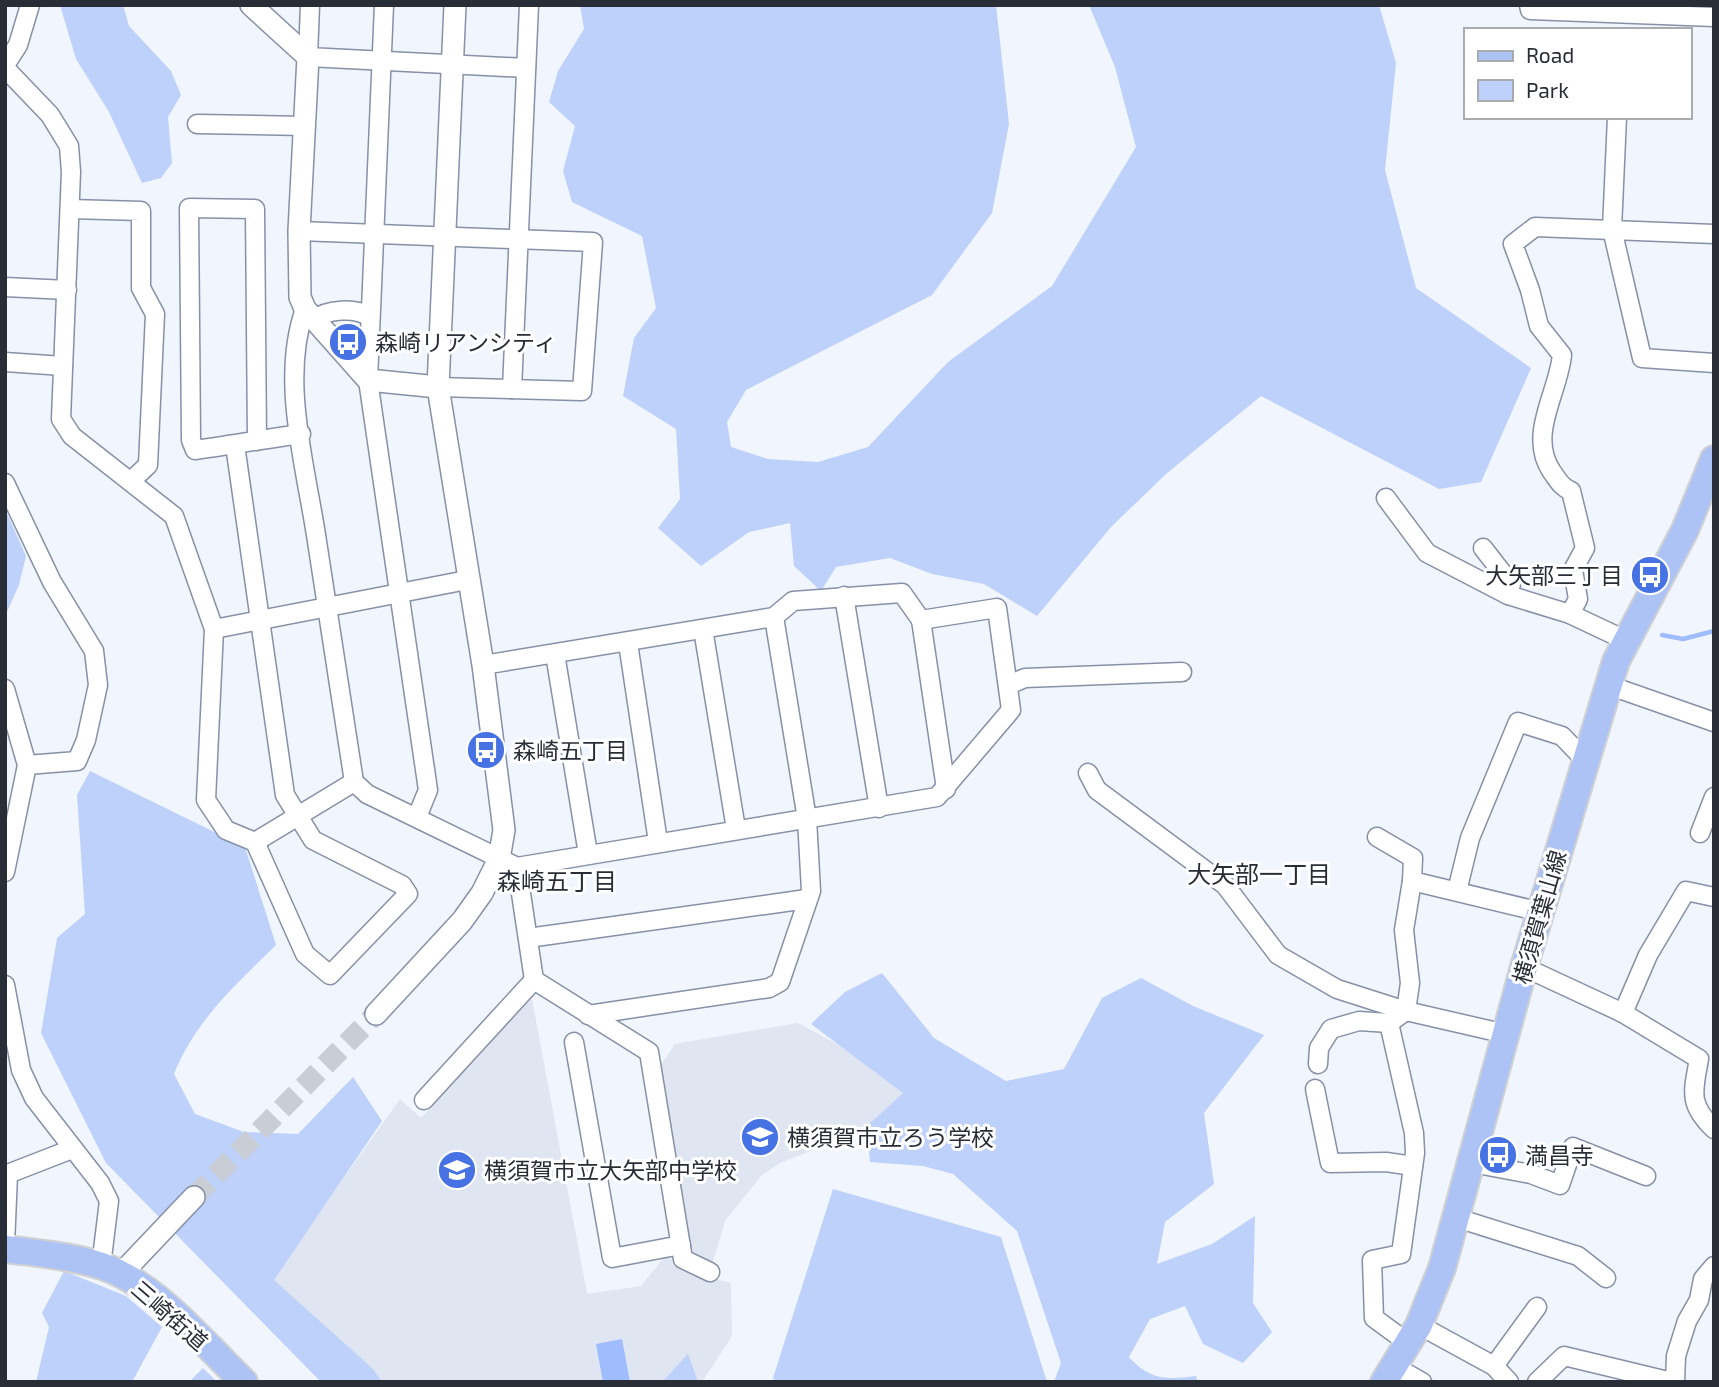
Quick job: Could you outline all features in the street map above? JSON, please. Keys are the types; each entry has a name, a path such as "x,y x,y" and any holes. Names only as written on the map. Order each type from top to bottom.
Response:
{"main road":[{"name":"横須賀葉山線","path":"1402,1377 1442,1268 1465,1220 1531,969 1616,689 1625,640 1685,530 1714,459"},
{"name":"横須賀葉山線","path":"1479,1165 1506,1034 1531,969 1541,912 1586,760 1616,689 1714,509"},
{"name":"三崎街道","path":"5,1247 50,1254 111,1270 150,1292 244,1382"}],"street":[{"path":"30,5 18,45 5,67 50,115 69,146 70,209 61,419 72,436 174,516 214,629 206,800 226,830 255,842 305,954 330,975 408,894 402,885 313,840 297,819 285,796 235,444"},
{"path":"251,5 308,57 526,68"},
{"path":"299,231 593,242 582,391 438,387 368,380 309,314 300,297 299,231 310,5"},
{"path":"384,5 368,380 428,790 417,817"},
{"path":"455,5 438,387 467,580 483,665 508,863 528,938 534,980 587,1016 649,1052 683,1259 710,1272"},
{"path":"512,389 529,5"},
{"path":"1529,5 1530,10 1621,16 1714,17"},
{"path":"1617,119 1612,229 1642,358 1714,363"},
{"path":"197,124 304,126"},
{"path":"257,441 255,209 189,208 191,440 195,450 257,441 301,434"},
{"path":"70,209 141,211 141,288 155,314 148,465 131,481"},
{"path":"1570,614 1578,599 1573,570 1585,548 1571,491 1563,488 1543,457 1543,422 1561,370 1562,355 1539,326 1530,290 1513,243 1535,227 1714,233"},
{"path":"5,287 67,289"},
{"path":"370,317 363,312 324,311 309,314 296,334 293,374 354,782 367,794 508,863 588,854 937,797 1011,710 997,608 920,620"},
{"path":"5,362 64,366"},
{"path":"5,483 52,582 94,651 98,685 86,740 77,761 27,765"},
{"path":"1386,498 1427,553 1508,595 1570,614 1625,640"},
{"path":"1483,548 1511,583 1508,595"},
{"path":"214,629 467,580"},
{"path":"483,665 774,617 793,601 902,593 920,620 946,789"},
{"path":"844,596 879,808"},
{"path":"587,1016 769,988 780,982 811,891 807,819 774,617"},
{"path":"703,629 736,829"},
{"path":"628,643 658,842"},
{"path":"555,654 588,854"},
{"path":"1008,685 1025,678 1182,672"},
{"path":"5,689 27,765 5,872"},
{"path":"1616,689 1714,722"},
{"path":"1457,891 1470,838 1518,722 1562,736 1586,760"},
{"path":"1088,773 1097,790 1225,886 1278,955 1337,989 1406,1011 1506,1034"},
{"path":"255,842 354,782"},
{"path":"1700,833 1714,797"},
{"path":"1318,1064 1319,1048 1331,1029 1359,1021 1388,1023 1406,1011 1410,983 1404,930 1413,858 1377,837"},
{"path":"376,1014 462,921 508,863"},
{"path":"1412,881 1541,912"},
{"path":"1623,1013 1648,954 1686,891 1714,897"},
{"path":"528,938 807,899"},
{"path":"1531,969 1623,1013 1699,1059 1693,1091 1695,1107 1714,1129"},
{"path":"424,1100 534,980"},
{"path":"5,985 22,1070 34,1098 100,1183 109,1201 111,1270"},
{"path":"1388,1023 1414,1133 1413,1166 1401,1254 1372,1260 1374,1318 1419,1333 1494,1366 1510,1382"},
{"path":"574,1042 612,1258 681,1245"},
{"path":"1315,1089 1330,1163 1386,1162 1413,1166"},
{"path":"1479,1165 1531,1174 1560,1185 1573,1147 1646,1176"},
{"path":"5,1247 7,1174 72,1149"},
{"path":"111,1270 194,1197"},
{"path":"1465,1220 1578,1256 1606,1278"},
{"path":"1537,1382 1564,1356 1673,1382 1676,1356 1687,1321 1699,1300 1703,1279 1714,1266"},
{"path":"1494,1366 1537,1307"}],"shaded area":[{"name":"横須賀市立大矢部中学校","path":"532,999 587,1294 641,1286 665,1256 704,1276 731,1283 732,1336 702,1382 367,1382 253,1280 312,1223 400,1099 421,1118 526,1002"},
{"name":"横須賀市立ろう学校","path":"798,1023 918,1088 916,1111 782,1162 762,1175 725,1221 711,1269 692,1259 659,1068 675,1044"},
{"path":"622,1339 630,1382 603,1382 596,1344"}],"green space":[{"path":"60,5 123,5 129,26 171,71 181,95 168,117 172,163 161,178 142,183 109,112 76,59"},
{"path":"580,5 996,5 1009,124 992,213 932,295 746,390 727,422 731,447 768,459 818,462 868,447 948,362 1052,286 1136,147 1115,67 1089,5 1379,5 1396,63 1385,170 1416,288 1531,368 1481,482 1439,489 1261,396 1166,474 1111,527 1037,616 984,584 932,574 890,558 836,567 821,591 794,566 790,523 749,532 701,566 658,528 680,499 676,429 623,396 634,338 656,308 642,236 572,202 563,171 575,126 549,102 558,71 584,29"},
{"path":"5,509 26,556 19,585 6,614"},
{"path":"90,771 245,847 276,945 218,1004 183,1055 174,1074 195,1114 244,1132 298,1134 353,1077 382,1121 274,1280 373,1369 382,1382 321,1382 106,1163 41,1033 57,938 85,914 77,795"},
{"path":"882,973 934,1038 1006,1081 1064,1069 1102,998 1141,978 1193,1006 1264,1035 1204,1113 1214,1184 1165,1222 1157,1264 1212,1244 1255,1216 1253,1303 1272,1332 1243,1363 1203,1344 1185,1306 1150,1319 1129,1357 1144,1370 1159,1377 1196,1376 1198,1382 1054,1382 1061,1363 1017,1231 953,1174 923,1166 870,1162 867,1126 903,1093 811,1024 845,992"},
{"path":"833,1189 1001,1237 1047,1382 776,1382 773,1378"},
{"path":"64,1271 126,1296 162,1327 132,1382 36,1382 49,1327 42,1313"},
{"path":"688,1354 698,1382 662,1382"},
{"path":"203,1368 217,1382 189,1382"}],"waterway":[{"path":"1662,635 1683,639 1714,631"}],"tunnel":[{"path":"194,1197 376,1014"}],"place":[{"name":"森崎リアンシティ","path":"348,342"},
{"name":"大矢部三丁目","path":"1650,575"},
{"name":"森崎五丁目","path":"486,750"},
{"name":"横須賀市立ろう学校","path":"760,1137"},
{"name":"満昌寺","path":"1498,1155"},
{"name":"横須賀市立大矢部中学校","path":"457,1170"}],"district":[{"name":"大矢部一丁目","path":"1259,873"},
{"name":"森崎五丁目","path":"557,880"}]}
